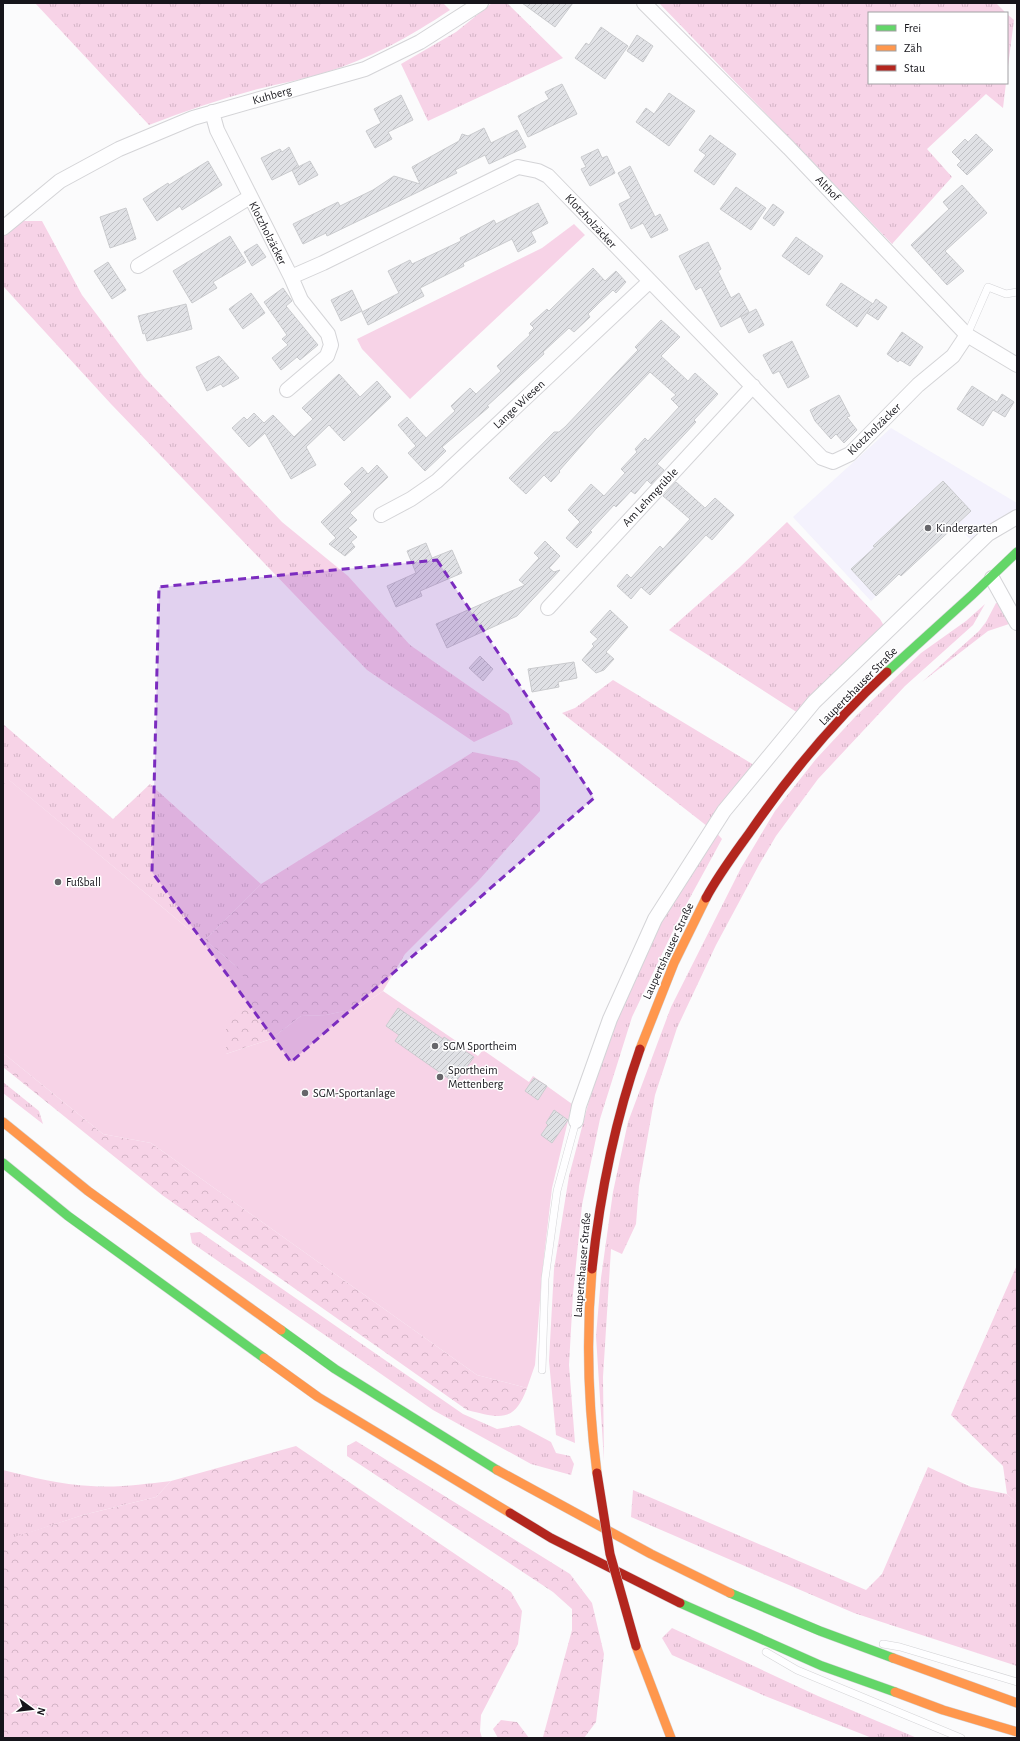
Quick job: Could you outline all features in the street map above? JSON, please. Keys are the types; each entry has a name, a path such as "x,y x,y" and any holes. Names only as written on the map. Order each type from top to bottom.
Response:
{"main road":[{"name":"Laupertshauser Straße","path":"668,1737 636,1646 610,1554 597,1473 589,1406 588,1355 590,1290 597,1215 615,1133 635,1059 659,996 692,924 722,872 783,785 834,724 883,675 992,578 1017,552"},
{"path":"3,1122 88,1192 335,1369 494,1468 651,1554 738,1597 820,1631 1017,1703"},
{"path":"3,1163 68,1216 318,1397 551,1538 697,1612 822,1666 943,1710 1017,1732"}],"street":[{"name":"Kuhberg","path":"3,228 60,181 141,139 212,112 365,69 420,42 481,3"},
{"name":"Althof","path":"644,3 789,148 968,335 1017,365"},
{"name":"Klotzholzäcker","path":"212,112 217,130 291,277 323,263 506,172 518,167 538,170 555,183 649,282 753,386 822,458 833,462 850,454 918,385 953,356 968,335"},
{"path":"138,266 250,197"},
{"path":"287,390 327,356 331,345 328,334 301,300 291,277"},
{"name":"Lange Wiesen","path":"381,515 411,499 437,481 649,282"},
{"name":"Am Lehmgrüble","path":"548,608 753,386"},
{"path":"576,1121 579,1106 610,1019 654,919 724,811 814,702 988,534 1017,517"},
{"path":"992,578 1017,623"}],"lane":[{"path":"968,335 988,287 1006,294 1017,292"},
{"path":"542,1370 545,1279 558,1191 576,1121"},
{"path":"697,1612 797,1670 961,1738"},
{"path":"820,1631 900,1647 1017,1682"}],"highlighted area":[{"path":"437,560 594,798 291,1062 152,872 159,587"}],"shaded area":[{"path":"891,428 1017,503 1017,509 978,531 971,540 956,525 971,511 942,481 926,497 930,502 921,510 916,505 873,546 889,563 870,552 851,569 876,596 871,601 793,517"}],"green space":[{"path":"35,3 443,3 450,10 405,38 340,68 230,97 149,125"},
{"path":"492,3 507,3 563,58 428,121 401,64 456,32"},
{"path":"659,3 996,3 1005,12 868,12 868,84 1006,84 1003,108 986,94 927,149 952,177 892,244"},
{"path":"1008,15 1014,20 1008,66"},
{"path":"19,221 42,221 82,295 144,377 282,522 348,576 410,645 509,714 513,724 474,742 367,670 111,404 3,286 3,235"},
{"path":"574,224 585,235 410,399 362,349 357,339 542,248"},
{"path":"787,522 880,619 884,626 798,713 669,630 739,568"},
{"path":"996,603 999,603 1012,623 988,631 922,682 979,631 986,622"},
{"path":"985,604 973,625 905,686 818,779 776,836 716,945 677,1028 655,1095 639,1186 636,1224 622,1254 611,1249 603,1377 604,1461 596,1336 601,1278 613,1192 628,1122 671,1007 741,868 775,811 816,759 855,717 921,653 966,621"},
{"path":"613,680 754,765 707,826 562,713 575,708"},
{"path":"3,724 113,819 150,784 261,884 205,940 191,931 9,780 3,786"},
{"path":"473,752 517,761 540,778 540,811 479,880 405,954 383,991 358,1008 326,1015 301,1016 271,1039 226,1054 226,1021 237,967 205,940 261,884"},
{"name":"SGM-Sportanlage","path":"8,779 191,931 205,940 237,967 254,994 226,1021 226,1054 271,1039 301,1016 326,1015 358,1008 383,991 478,1056 483,1050 529,1082 533,1076 572,1104 552,1188 542,1274 535,1365 527,1388 477,1375 151,1143 103,1134 3,1053 3,786"},
{"path":"715,831 722,839 681,914 632,1017 600,1119 582,1205 573,1294 569,1365 575,1443 556,1435 549,1361 554,1269 569,1176 590,1097 613,1021 660,920"},
{"path":"3,1053 103,1134 151,1143 477,1375 527,1388 517,1408 504,1416 488,1415 467,1410 162,1195 3,1067"},
{"path":"3,1082 39,1111 43,1124 3,1093"},
{"path":"200,1232 463,1414 497,1429 519,1425 551,1442 556,1453 570,1456 574,1464 571,1475 531,1464 433,1410 192,1243 190,1233"},
{"path":"1017,1265 1017,1503 1007,1494 1003,1466 951,1415"},
{"path":"356,1441 570,1574 592,1603 604,1654 596,1722 584,1738 539,1738 543,1737 572,1630 572,1609 553,1592 347,1456 347,1446"},
{"path":"296,1446 511,1592 522,1611 518,1644 481,1715 480,1731 482,1738 3,1738 3,1538 5,1540 83,1515 156,1497 171,1481"},
{"path":"928,1467 971,1487 1007,1494 1017,1503 1017,1666 854,1613 631,1517 633,1490 866,1590 882,1574"},
{"path":"3,1470 47,1480 80,1485 121,1486 171,1481 156,1497 83,1515 4,1541"},
{"path":"672,1628 818,1696 917,1738 872,1738 765,1696 672,1655 662,1638"},
{"path":"501,1720 517,1722 529,1738 498,1738 493,1729"}],"building":[{"path":"522,3 573,3 555,27"},
{"path":"601,27 628,46 605,79 575,58 586,43 589,45"},
{"path":"637,35 653,46 643,62 627,51"},
{"path":"562,84 577,114 528,137 518,116 549,99 545,92"},
{"path":"669,93 695,111 669,146 636,122 646,108 654,114"},
{"path":"401,95 413,120 388,132 392,139 375,148 366,131 381,123 374,109"},
{"path":"484,128 491,143 517,130 526,147 489,164 485,155 455,170 457,173 327,236 326,233 303,244 293,224 338,202 340,206 373,190 394,176 420,184 412,167 459,141 462,134 468,136"},
{"path":"976,134 993,150 967,175 957,165 961,161 952,152 965,139 968,142"},
{"path":"710,135 736,154 714,185 694,171 706,155 699,150"},
{"path":"289,147 299,167 272,180 261,158 280,149 282,152"},
{"path":"598,149 602,158 607,156 615,173 590,186 581,169 586,167 581,157"},
{"path":"208,161 222,185 182,210 180,206 157,221 143,199"},
{"path":"310,161 318,175 299,185 292,170"},
{"path":"630,166 655,217 660,214 668,230 651,238 643,223 631,229 619,204 631,198 618,173"},
{"path":"962,185 987,213 945,251 964,271 947,285 911,245 949,209 943,202"},
{"path":"736,187 766,208 751,230 720,209"},
{"path":"538,203 548,223 531,232 536,242 518,252 512,239 463,263 464,266 420,288 424,296 368,325 362,312 399,293 388,271 410,260 412,264 461,241 460,238 494,220 496,224"},
{"path":"773,204 784,212 774,226 763,218"},
{"path":"126,208 136,239 110,248 100,217"},
{"path":"230,236 246,262 213,282 217,288 192,303 173,271"},
{"path":"796,237 823,256 809,275 782,256"},
{"path":"708,242 721,269 718,271 731,298 739,293 749,312 721,327 701,287 696,290 679,256"},
{"path":"257,244 266,257 252,266 244,252"},
{"path":"108,262 126,290 112,299 94,271"},
{"path":"593,268 605,281 616,271 626,282 616,293 613,290 600,302 588,314 590,317 574,332 569,328 543,352 544,354 487,406 489,407 442,447 446,451 425,471 408,453 416,446 398,425 407,417 426,438 455,411 451,406 470,388 476,394 501,371 497,366 530,335 529,333 534,328 530,324 547,309 549,311"},
{"path":"841,283 873,304 876,299 887,307 878,320 867,313 870,308 857,327 826,305"},
{"path":"283,288 292,301 286,306 318,345 300,360 297,357 281,370 272,358 288,345 282,339 287,335 264,302"},
{"path":"352,290 362,311 341,321 331,300"},
{"path":"251,293 265,313 243,329 229,309"},
{"path":"186,304 192,329 147,341 145,333 143,334 138,316"},
{"path":"756,309 764,325 749,333 741,317"},
{"path":"661,320 680,337 661,356 688,381 695,373 718,394 694,420 696,422 657,464 664,470 651,484 647,480 635,494 631,491 616,507 614,505 590,531 592,532 577,548 566,538 580,522 568,510 591,484 604,496 625,473 621,469 637,452 635,449 645,438 648,441 679,407 671,399 676,395 650,372 595,430 551,482 544,475 526,494 509,478 554,432 559,432 565,427 638,350 635,347"},
{"path":"902,332 923,347 910,366 900,360 898,362 887,354"},
{"path":"792,341 809,377 788,388 779,371 773,374 763,355"},
{"path":"219,356 239,378 223,387 221,384 207,391 196,367"},
{"path":"339,374 360,397 377,381 391,397 344,441 329,425 306,447 316,465 291,479 265,433 249,447 232,428 244,417 247,420 254,413 264,423 273,415 294,437 313,419 302,408"},
{"path":"972,386 997,402 1002,394 1014,402 1005,417 993,410 983,426 957,409"},
{"path":"839,395 850,416 847,417 857,430 844,443 836,434 831,439 815,421 810,410"},
{"path":"377,465 388,477 350,513 357,520 348,528 357,537 351,542 355,547 345,556 329,544 336,538 321,522 352,492 344,484 362,467 368,474"},
{"name":"Kindergarten","path":"943,481 971,511 901,576 899,574 876,596 851,569 875,547 873,546"},
{"path":"676,482 705,508 715,498 734,515 712,540 706,535 650,595 641,587 631,599 617,586 627,574 631,578 660,546 663,549 690,519 663,496"},
{"path":"545,541 560,556 549,568 554,572 560,570 517,616 447,648 436,624 525,585 519,580 539,558 534,553"},
{"path":"426,543 432,558 452,550 462,573 420,591 422,596 396,607 387,586 416,573 407,551"},
{"path":"610,610 628,627 606,652 614,659 604,670 596,673 582,660 594,646 592,644 598,639 590,632"},
{"path":"480,656 493,669 483,681 469,668"},
{"path":"574,662 577,678 558,682 559,687 532,692 528,669"},
{"name":"SGM Sportheim","path":"398,1008 443,1039 444,1037 474,1057 455,1083 395,1041 399,1035 386,1026"},
{"path":"534,1078 547,1086 538,1100 525,1091"},
{"path":"554,1110 568,1120 552,1143 541,1135 548,1125 546,1123"}],"traffic: fast":[{"path":"887,672 1017,552"},
{"path":"3,1163 68,1216 264,1358"},
{"path":"281,1330 335,1369 497,1470"},
{"path":"730,1593 820,1631 893,1658"},
{"path":"680,1603 822,1666 895,1692"}],"traffic: slow":[{"path":"640,1049 674,963 706,898"},
{"path":"3,1122 88,1191 281,1330"},
{"path":"592,1269 589,1320 589,1371 597,1473"},
{"path":"264,1358 318,1397 510,1513"},
{"path":"497,1470 651,1554 730,1593"},
{"path":"636,1646 671,1738"},
{"path":"893,1658 1017,1703"},
{"path":"895,1692 943,1710 1017,1732"}],"traffic: jam":[{"path":"706,898 765,810 797,769 831,728 887,672"},
{"path":"592,1269 604,1185 623,1103 640,1049"},
{"path":"597,1473 610,1554 636,1646"},
{"path":"510,1513 551,1538 680,1603"}],"place":[{"name":"Kindergarten","path":"928,528"},
{"name":"Fußball","path":"58,882"},
{"name":"SGM Sportheim","path":"435,1046"},
{"name":"Sportheim Mettenberg","path":"440,1077"},
{"name":"SGM-Sportanlage","path":"305,1093"}]}
